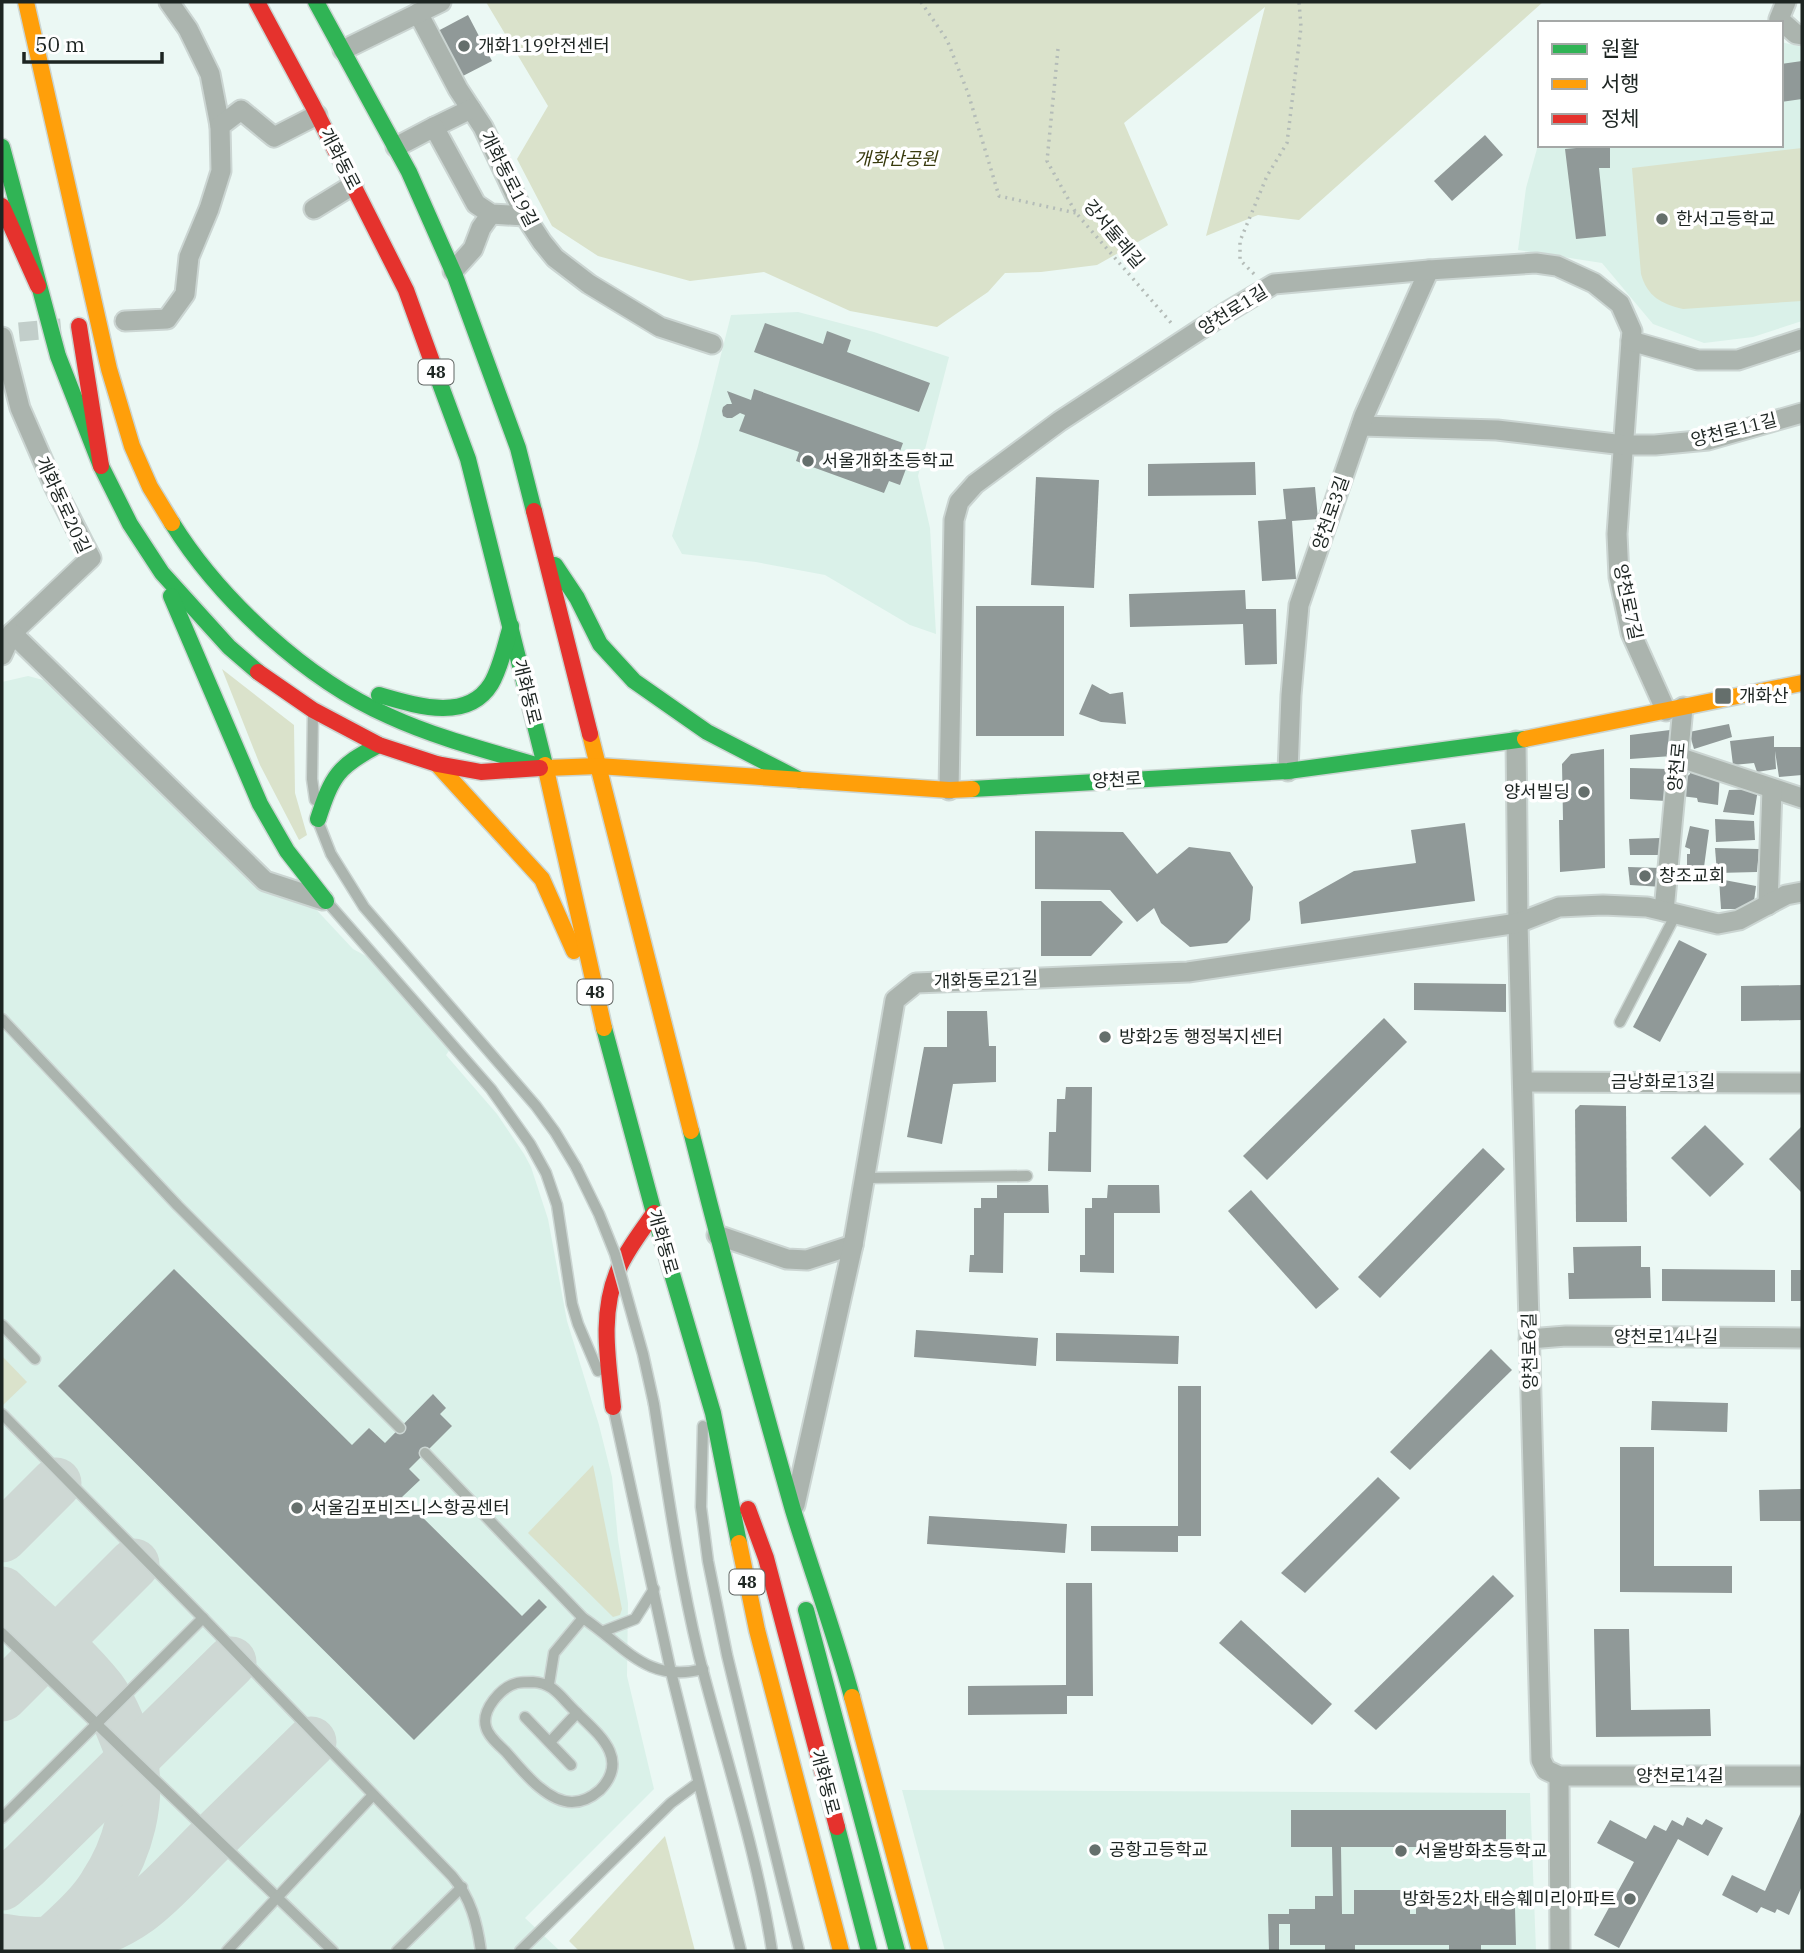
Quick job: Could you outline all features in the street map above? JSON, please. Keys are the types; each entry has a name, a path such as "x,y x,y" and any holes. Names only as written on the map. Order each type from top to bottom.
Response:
{"main road":[{"path":"10,2 29,86"},
{"path":"26,2 109,369 132,446 146,477 176,529 216,582 317,694 349,696 388,716 431,733 546,768"},
{"name":"개화동로","path":"257,2 406,290 468,459 546,768 596,998 654,1213 713,1413 757,1630 841,1951"},
{"path":"316,2 396,147 453,271 518,448 718,1235 794,1512 841,1657 920,1951"},
{"path":"2,146 58,356 101,466 130,524 162,573 236,654 279,688 458,708 476,701 490,685 511,626"},
{"path":"2,206 38,286"},
{"path":"77,317 101,466"},
{"path":"542,547 577,598 600,644 634,681 707,732 800,780"},
{"path":"162,573 213,690 248,781 268,821 326,901"},
{"name":"양천로","path":"317,694 379,745 437,764 481,772 598,766 949,790 1288,771 1516,741 1802,683"},
{"path":"318,819 334,774 350,759 379,745"},
{"path":"437,764 542,879 596,998"},
{"path":"613,1407 605,1323 608,1301 615,1277 654,1213"},
{"name":"개화동로","path":"713,1413 765,1558 869,1951"},
{"path":"794,1512 798,1572"},
{"name":"개화동로","path":"802,1597 897,1951"}],"street":[{"path":"124,321 167,319 185,294 188,257 209,209 221,171 220,126 210,74 188,29 169,2"},
{"path":"343,50 441,2"},
{"path":"1781,21 1779,19 1786,2"},
{"name":"개화동로19길","path":"418,13 458,89 483,127 525,216 555,258 589,284 660,327 712,344"},
{"path":"1783,23 1796,34 1802,35"},
{"path":"396,147 471,109"},
{"path":"220,126 241,110 274,137 317,116"},
{"path":"434,127 475,205 492,214 525,216"},
{"path":"314,209 353,185"},
{"path":"453,271 473,248 481,228 492,214"},
{"name":"양천로1길","path":"949,790 954,520 959,502 975,484 1060,421 1274,284 1429,270 1536,263 1557,265 1594,283 1620,304 1632,331 1631,341"},
{"name":"양천로3길","path":"1288,771 1299,605 1361,426 1429,270"},
{"name":"개화동로20길","path":"2,655 12,633 91,558 54,486 20,408 7,335"},
{"path":"1631,341 1698,360 1738,359 1802,340"},
{"name":"양천로7길","path":"1631,341 1618,534 1619,578 1631,633 1674,709"},
{"name":"양천로11길","path":"1624,445 1708,440 1802,413"},
{"path":"1361,426 1497,430 1624,445"},
{"path":"12,633 265,881 326,901"},
{"name":"양천로","path":"1670,913 1678,757 1674,709"},
{"name":"양천로6길","path":"1516,741 1518,923 1541,1760 1546,1770 1559,1776"},
{"path":"1678,757 1802,798"},
{"path":"1768,905 1772,789"},
{"name":"개화동로21길","path":"794,1512 853,1245 895,1000 916,983 1188,972 1518,923 1559,908 1603,905 1647,907 1718,924 1739,920 1786,895 1802,892"},
{"name":"금낭화로13길","path":"1523,1082 1802,1083"},
{"path":"718,1235 787,1259 807,1260 853,1245"},
{"name":"양천로14나길","path":"1529,1339 1566,1336 1802,1338"},
{"path":"1559,1776 1560,1951"},
{"name":"양천로14길","path":"1559,1776 1802,1776"}],"lane":[{"path":"317,694 311,735 312,779 318,819 331,854 364,907 536,1106 555,1132 576,1167 615,1254 654,1404 678,1559 703,1669 778,1951"},
{"path":"326,901 491,1089 530,1144 546,1173 556,1205 572,1304 613,1407 671,1672 741,1951"},
{"path":"1620,1021 1670,913"},
{"path":"2,1019 178,1206 400,1428"},
{"path":"865,1178 1027,1176"},
{"path":"2,1325 36,1359"},
{"path":"704,1380 701,1507 708,1562 727,1655 799,1951"},
{"path":"2,1416 203,1618 462,1887 473,1909 481,1951"},
{"path":"425,1453 583,1618 631,1656 651,1667 671,1672 688,1673 703,1669"},
{"path":"604,1632 635,1619 654,1589"},
{"path":"2,1818 203,1618"},
{"path":"549,1685 554,1653 583,1618"},
{"path":"2,1633 333,1951"},
{"path":"540,1682 549,1685 607,1744 610,1752 612,1765 608,1780 598,1791 581,1802 555,1798 534,1783 486,1730 486,1715 493,1701 505,1690 517,1683 540,1682"},
{"path":"550,1742 577,1713"},
{"path":"525,1717 571,1765"},
{"path":"520,1951 671,1803 698,1783"},
{"path":"227,1951 373,1795"},
{"path":"397,1951 462,1887"},
{"path":"765,1901 772,1951"}],"path":[{"path":"921,2 947,40 964,83 999,197 1076,214"},
{"path":"1267,289 1240,260 1240,242 1267,176 1287,143 1301,27 1299,2"},
{"name":"강서둘레길","path":"1058,48 1047,161 1076,214 1186,340"}],"shaded area":[{"name":"한서고등학교","path":"1783,42 1802,47 1802,321 1753,337 1704,343 1653,324 1602,263 1518,250 1526,188 1538,145 1783,147"},
{"name":"서울개화초등학교","path":"798,312 874,332 949,357 918,476 930,528 936,634 910,625 825,575 756,562 682,554 672,536 731,315"},
{"path":"28,676 51,682 264,886 311,904 353,949 366,956 451,1048 446,1055 497,1114 531,1167 548,1219 567,1321 612,1477 628,1603 627,1676 654,1789 525,1918 560,1951 2,1951 2,682"},
{"path":"902,1790 1530,1793 1536,1951 945,1951"}],"green space":[{"name":"개화산공원","path":"486,2 1543,2 1299,220 1258,215 1206,236 1265,7 1124,123 1168,225 1097,265 1041,272 1005,273 988,292 937,327 850,311 764,272 690,281 598,256 552,226 517,159 548,106"},
{"path":"1802,148 1802,301 1683,309 1662,302 1651,293 1641,274 1632,168"},
{"path":"222,669 294,725 295,793 307,835 299,840 260,765"},
{"path":"2,1356 27,1382 2,1406"},
{"path":"593,1465 622,1609 620,1615 613,1617 528,1533"},
{"path":"665,1836 695,1951 579,1951 569,1941"}],"building":[{"name":"개화119안전센터","path":"468,15 492,61 459,78 436,32"},
{"path":"1802,61 1802,99 1783,102 1783,64"},
{"path":"1485,135 1503,155 1452,201 1434,181"},
{"path":"1610,147 1610,168 1599,168 1606,236 1576,239 1565,149"},
{"path":"765,323 823,344 827,331 851,340 847,352 930,383 919,412 754,352"},
{"path":"754,389 903,443 899,454 910,458 900,485 889,481 884,493 796,461 799,452 739,431 745,415 740,413 732,418 723,416 723,407 732,404 727,391 751,400"},
{"path":"1255,462 1256,495 1148,496 1148,464"},
{"path":"1036,477 1099,480 1094,588 1031,585"},
{"path":"1315,487 1318,519 1292,521 1296,579 1262,581 1258,521 1286,519 1283,489"},
{"path":"1245,590 1246,609 1276,609 1277,664 1245,665 1243,624 1130,627 1129,594"},
{"path":"976,606 1064,606 1064,736 976,736"},
{"path":"1092,684 1110,694 1123,692 1126,724 1101,722 1079,714"},
{"path":"1729,724 1732,737 1694,749 1689,732"},
{"path":"1670,730 1672,756 1630,759 1630,735"},
{"path":"1774,736 1774,747 1802,747 1802,775 1779,777 1775,751 1776,769 1757,772 1754,763 1733,765 1730,741"},
{"name":"양서빌딩","path":"1604,749 1605,868 1560,872 1562,764 1571,754"},
{"path":"1690,767 1720,773 1718,805 1681,796 1682,781 1690,774"},
{"path":"1630,768 1668,769 1666,801 1630,799"},
{"path":"1758,789 1754,815 1723,812 1729,790"},
{"path":"1715,819 1754,821 1755,840 1716,842"},
{"path":"1465,823 1475,901 1301,924 1299,902 1354,871 1416,863 1411,830"},
{"path":"1690,826 1709,830 1704,867 1687,867 1687,854 1690,854 1690,849 1685,847"},
{"path":"1035,831 1123,832 1157,874 1189,847 1230,852 1253,887 1250,920 1227,943 1190,947 1161,923 1154,908 1137,922 1110,890 1035,889"},
{"path":"1660,838 1662,855 1630,855 1629,839"},
{"path":"1715,848 1759,849 1757,872 1717,873"},
{"name":"창조교회","path":"1628,867 1661,868 1663,887 1630,885"},
{"path":"1719,879 1756,886 1753,909 1721,909"},
{"path":"1041,901 1101,901 1123,922 1091,956 1041,956"},
{"path":"1679,940 1707,954 1660,1042 1633,1027"},
{"path":"1414,983 1506,984 1506,1012 1414,1010"},
{"path":"1802,985 1802,1020 1741,1021 1741,986"},
{"path":"947,1011 987,1011 989,1046 996,1046 996,1082 953,1084 942,1144 907,1137 924,1047 947,1047"},
{"path":"1384,1018 1407,1042 1267,1180 1243,1156"},
{"path":"1066,1087 1092,1087 1091,1172 1048,1171 1049,1132 1056,1132 1057,1099 1065,1099"},
{"path":"1580,1105 1626,1106 1627,1222 1576,1222 1575,1110"},
{"path":"1705,1125 1744,1164 1710,1197 1671,1158"},
{"path":"1802,1126 1802,1193 1769,1159"},
{"path":"1483,1148 1505,1169 1380,1298 1358,1277"},
{"path":"997,1185 1048,1185 1049,1213 1004,1213 1003,1273 969,1272 970,1255 974,1255 974,1208 981,1208 981,1198 997,1198"},
{"path":"1108,1185 1159,1185 1160,1213 1114,1213 1114,1273 1080,1272 1080,1255 1085,1255 1085,1208 1092,1208 1092,1198 1107,1198"},
{"path":"1251,1190 1339,1289 1316,1309 1228,1211"},
{"path":"1641,1246 1641,1267 1650,1267 1651,1298 1569,1299 1568,1273 1574,1273 1573,1247"},
{"name":"서울김포비즈니스항공센터","path":"174,1269 352,1445 369,1428 385,1443 433,1394 446,1408 440,1414 452,1426 409,1469 420,1480 402,1497 522,1616 539,1599 547,1607 414,1740 58,1386"},
{"path":"1662,1269 1775,1270 1775,1302 1662,1301"},
{"path":"1791,1270 1802,1270 1802,1301 1791,1301"},
{"path":"916,1330 1038,1338 1036,1366 914,1357"},
{"path":"1056,1333 1179,1336 1178,1364 1056,1361"},
{"path":"1491,1349 1512,1370 1410,1470 1390,1452"},
{"path":"1178,1386 1201,1386 1201,1536 1178,1536 1178,1552 1091,1551 1091,1526 1178,1526"},
{"path":"1652,1401 1728,1403 1727,1432 1651,1430"},
{"path":"1620,1447 1654,1447 1654,1566 1732,1566 1732,1593 1620,1592"},
{"path":"1378,1477 1400,1498 1305,1593 1281,1573"},
{"path":"1802,1489 1802,1521 1760,1521 1759,1490"},
{"path":"929,1516 1067,1524 1065,1553 927,1544"},
{"path":"1493,1575 1514,1596 1376,1730 1354,1711"},
{"path":"1066,1583 1092,1583 1093,1696 1067,1696 1067,1714 968,1715 968,1686 1066,1685"},
{"path":"1241,1620 1332,1704 1312,1725 1219,1643"},
{"path":"1594,1629 1629,1629 1631,1710 1710,1709 1711,1736 1596,1737"},
{"path":"1291,1810 1506,1810 1506,1847 1341,1847 1342,1914 1354,1914 1354,1890 1405,1890 1405,1901 1410,1901 1410,1914 1416,1914 1416,1899 1492,1897 1492,1909 1515,1908 1516,1945 1481,1945 1481,1951 1449,1951 1449,1945 1355,1945 1355,1951 1325,1951 1325,1945 1290,1945 1290,1924 1279,1924 1279,1951 1269,1951 1268,1914 1289,1914 1289,1909 1315,1909 1315,1896 1333,1896 1332,1847 1291,1847"},
{"path":"1802,1810 1802,1886 1789,1915 1777,1909 1775,1913 1761,1907 1757,1913 1722,1895 1732,1875 1765,1891"},
{"name":"방화동2차 태승훼미리아파트","path":"1687,1817 1702,1825 1706,1819 1723,1828 1708,1856 1678,1839 1619,1948 1594,1935 1634,1862 1597,1843 1610,1820 1646,1839 1654,1825 1666,1831 1672,1820 1683,1826"}],"taxiway":[{"path":"2,1537 56,1483"},
{"path":"2,1696 134,1564"},
{"path":"2,1592 66,1652 101,1690 128,1745 134,1774 133,1808 120,1856 91,1903 42,1951"},
{"path":"2,1885 231,1662"},
{"path":"2,1939 20,1942 56,1941 91,1933 124,1919 158,1894 311,1742"}],"tunnel":[{"path":"19,332 61,328"}],"traffic: fast":[{"path":"316,2 409,172 455,276 518,448 534,511"},
{"path":"2,147 58,356 101,466 130,524 162,573 229,647 258,672"},
{"path":"435,370 468,459 545,765"},
{"path":"172,523 215,581 240,608 268,635 327,681 358,701 427,732 546,768"},
{"path":"555,565 577,598 600,644 634,681 707,732 800,780"},
{"path":"171,596 260,804 287,851 326,901"},
{"path":"379,695 439,708 468,704 481,696 491,684 511,626"},
{"path":"972,789 1288,771 1525,739"},
{"path":"318,819 338,774 354,759 379,745"},
{"path":"604,1028 654,1213 713,1413 739,1543"},
{"path":"691,1131 793,1510 852,1697"},
{"path":"806,1610 897,1951"},
{"path":"837,1827 869,1951"}],"traffic: slow":[{"path":"26,2 109,369 132,446 150,487 172,523"},
{"path":"1525,739 1802,683"},
{"path":"590,734 691,1131"},
{"path":"437,764 542,879 574,951"},
{"path":"545,765 604,1028"},
{"path":"546,768 598,766 949,790 972,789"},
{"path":"739,1543 757,1630 841,1951"},
{"path":"852,1697 920,1951"}],"traffic: jam":[{"path":"257,2 406,290 435,370"},
{"path":"2,206 38,286"},
{"path":"79,326 101,466"},
{"path":"534,511 590,734"},
{"path":"258,672 313,710 379,745 437,764 481,772 540,768"},
{"path":"613,1407 607,1337 609,1302 619,1268 654,1213"},
{"path":"748,1509 766,1558 837,1827"}],"place":[{"name":"개화119안전센터","path":"464,46"},
{"name":"한서고등학교","path":"1662,219"},
{"name":"서울개화초등학교","path":"808,461"},
{"name":"개화산","path":"1723,696"},
{"name":"양서빌딩","path":"1584,792"},
{"name":"창조교회","path":"1645,876"},
{"name":"방화2동 행정복지센터","path":"1105,1037"},
{"name":"서울김포비즈니스항공센터","path":"297,1508"},
{"name":"공항고등학교","path":"1095,1850"},
{"name":"서울방화초등학교","path":"1401,1851"},
{"name":"방화동2차 태승훼미리아파트","path":"1630,1899"}]}
